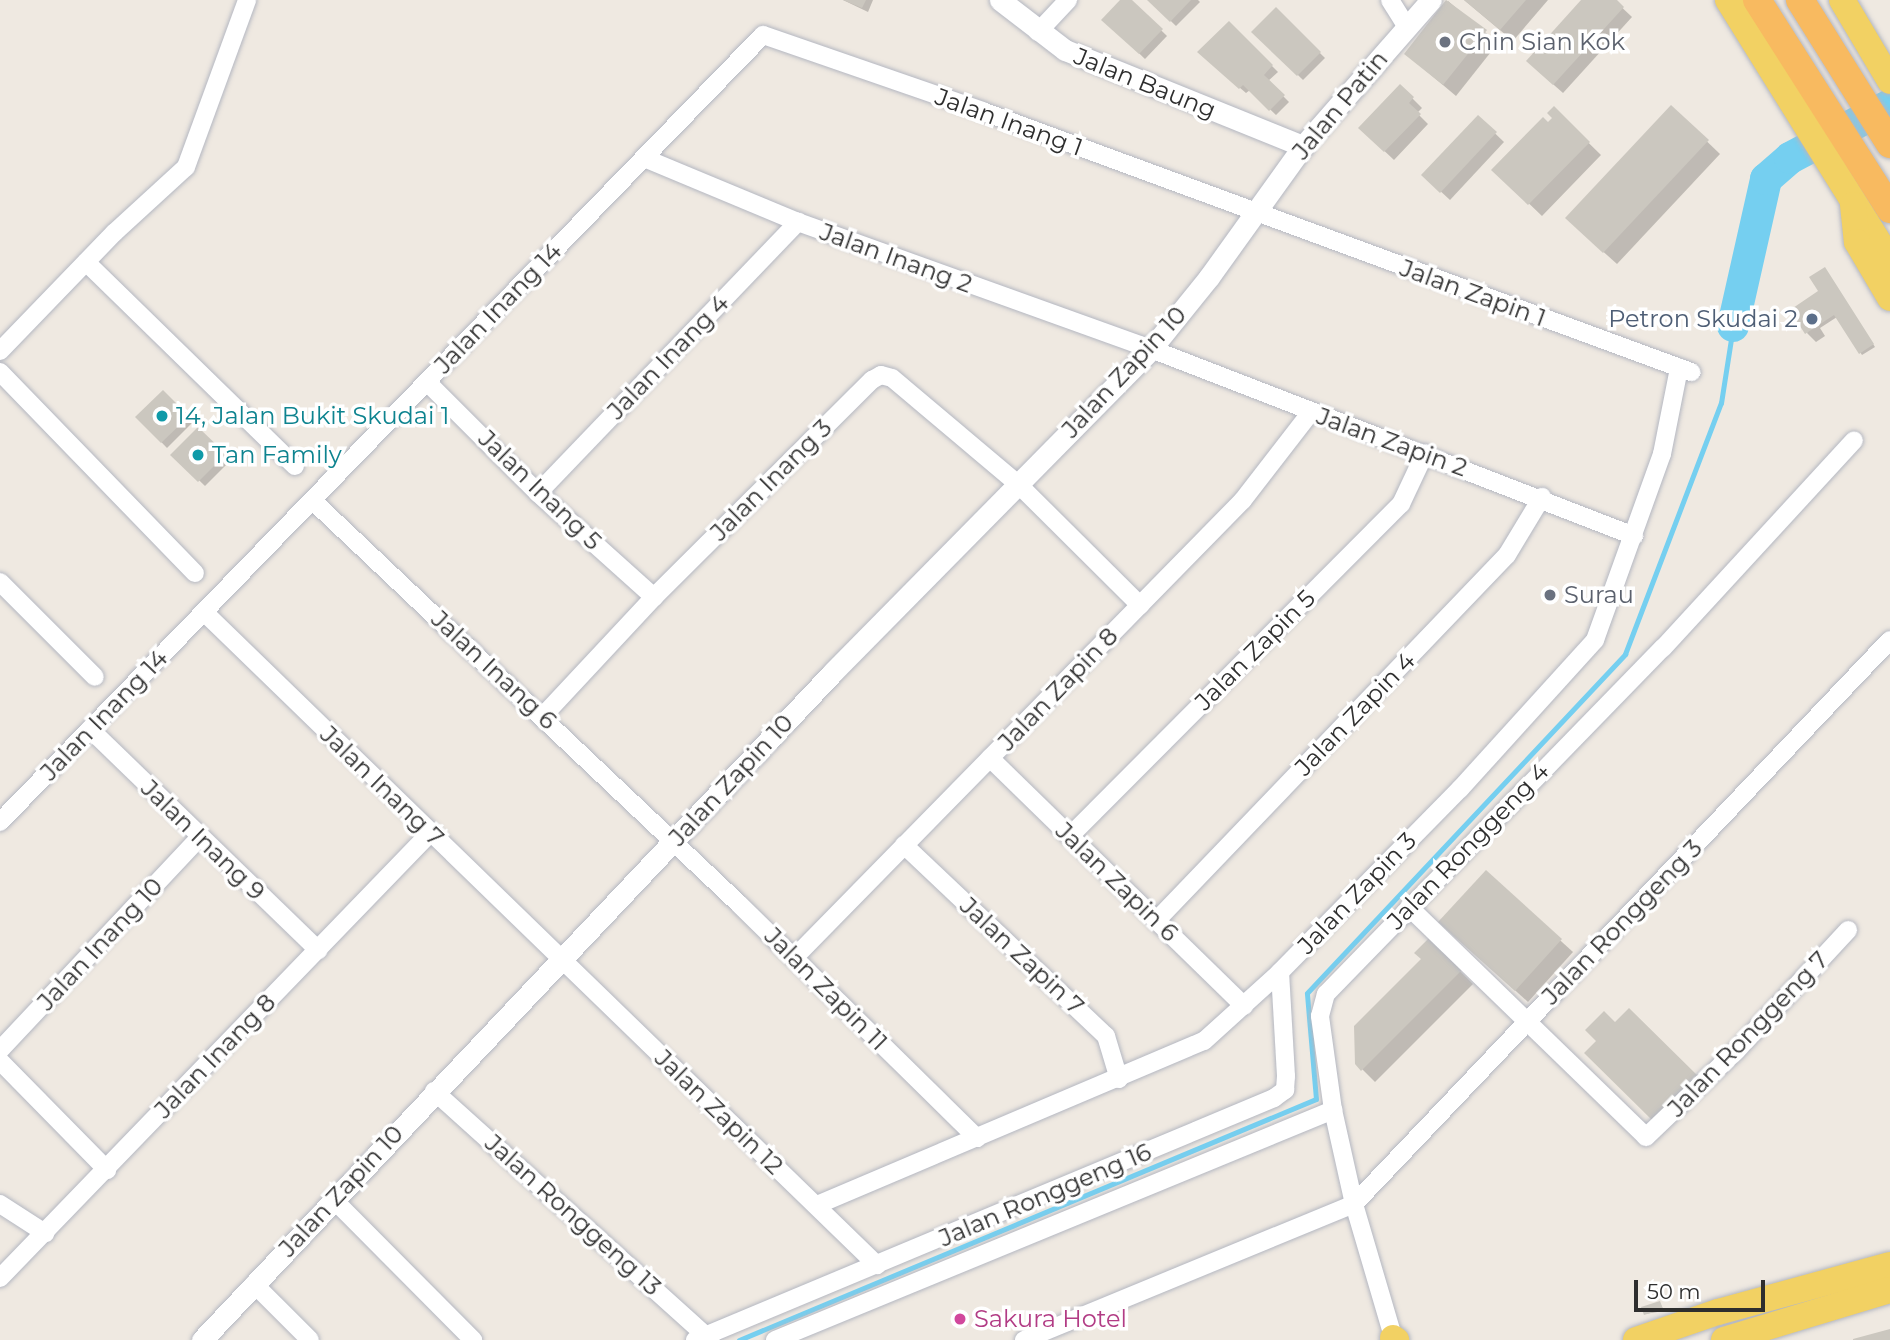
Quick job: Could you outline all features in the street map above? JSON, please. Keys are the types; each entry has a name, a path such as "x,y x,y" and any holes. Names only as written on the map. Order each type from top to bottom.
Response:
{"highway":[{"path":"1757,0 1890,209"},
{"path":"1800,0 1890,144"}],"main road":[{"path":"1728,0 1890,260"},
{"path":"1842,0 1890,81"},
{"path":"1850,193 1857,242 1890,298"},
{"path":"1636,1340 1890,1265"},
{"path":"1724,1340 1890,1290"}],"street":[{"path":"0,351 86,262 186,167 247,0"},
{"name":"Jalan Baung","path":"999,0 1038,32 1108,70 1303,146"},
{"path":"1038,32 1068,0"},
{"path":"1390,0 1406,27"},
{"name":"Jalan Patin","path":"1254,215 1303,146 1431,0"},
{"name":"Jalan Inang 14","path":"0,822 762,35"},
{"name":"Jalan Inang 1","path":"762,35 970,107 1254,215"},
{"name":"Jalan Inang 2","path":"644,158 798,222 1151,349"},
{"name":"Jalan Zapin 10","path":"202,1340 433,1091 1151,349 1254,215"},
{"name":"Jalan Zapin 1","path":"1254,215 1685,370"},
{"name":"Jalan Inang 4","path":"538,493 798,222"},
{"path":"86,262 295,466"},
{"name":"Jalan Zapin 2","path":"1151,349 1311,412 1542,497 1634,536"},
{"name":"Jalan Zapin 3","path":"817,1205 1204,1041 1280,972 1460,789 1595,640 1662,454 1685,370"},
{"path":"0,372 195,573"},
{"name":"Jalan Inang 3","path":"542,716 654,597 872,380 881,375 892,379 1018,484"},
{"name":"Jalan Inang 5","path":"427,382 538,493 654,597"},
{"name":"Jalan Zapin 8","path":"794,958 1243,500 1311,412"},
{"name":"Jalan Ronggeng 4","path":"1394,1339 1354,1205 1334,1110 1320,1016 1326,994 1663,648 1854,440"},
{"name":"Jalan Zapin 5","path":"1070,836 1401,504 1425,453"},
{"path":"1018,484 1140,605"},
{"name":"Jalan Zapin 4","path":"1156,921 1507,555 1542,497"},
{"name":"Jalan Inang 6","path":"312,500 673,843"},
{"path":"0,582 95,677"},
{"name":"Jalan Inang 7","path":"204,612 560,960"},
{"name":"Jalan Ronggeng 3","path":"1354,1205 1889,643"},
{"name":"Jalan Inang 9","path":"90,729 318,950"},
{"name":"Jalan Zapin 6","path":"990,758 1244,1006"},
{"name":"Jalan Inang 8","path":"0,1279 430,833"},
{"name":"Jalan Inang 10","path":"0,1051 200,838"},
{"name":"Jalan Zapin 11","path":"673,843 977,1138"},
{"name":"Jalan Zapin 7","path":"904,845 1106,1036 1119,1079"},
{"path":"1409,907 1525,1024"},
{"name":"Jalan Ronggeng 7","path":"1525,1024 1646,1136 1736,1051 1848,930"},
{"name":"Jalan Zapin 12","path":"560,960 877,1265"},
{"name":"Jalan Ronggeng 16","path":"704,1338 1275,1098 1285,1090 1286,1076 1280,972"},
{"path":"0,1061 107,1170"},
{"name":"Jalan Ronggeng 13","path":"433,1091 704,1338"},
{"name":"Jalan Ronggeng 16","path":"775,1340 1334,1110"},
{"path":"333,1199 473,1340"},
{"path":"0,1204 45,1233"},
{"path":"1024,1340 1354,1205"},
{"path":"254,1284 310,1340"}],"building":[{"path":"843,0 866,0 862,8"},
{"path":"1120,0 1132,0 1163,29 1139,54 1101,20"},
{"path":"1147,0 1191,0 1170,22"},
{"name":"Chin Sian Kok","path":"1446,0 1487,30 1443,85 1404,54"},
{"path":"1464,0 1526,0 1500,30"},
{"path":"1581,0 1617,0 1624,7 1553,85 1526,61"},
{"path":"1276,7 1321,52 1297,76 1251,32"},
{"path":"1229,21 1273,65 1264,75 1285,95 1269,111 1243,85 1239,89 1197,52"},
{"path":"1400,84 1414,97 1409,103 1421,114 1384,152 1358,128"},
{"path":"1671,105 1709,140 1603,253 1565,218"},
{"path":"1554,106 1590,142 1528,205 1491,170 1543,117 1548,122 1552,118 1547,113"},
{"path":"1478,115 1497,132 1440,193 1421,175"},
{"path":"1825,267 1874,344 1859,354 1834,315 1805,334 1790,310 1818,291 1809,277"},
{"name":"14, Jalan Bukit Skudai 1","path":"163,390 189,416 161,443 135,417"},
{"name":"Tan Family","path":"198,427 226,454 198,482 170,455"},
{"path":"1486,870 1562,939 1515,991 1438,922"},
{"path":"1429,938 1462,970 1361,1071 1355,1064 1354,1026 1421,959 1414,953"},
{"path":"1629,1008 1697,1075 1652,1120 1584,1053 1596,1041 1585,1030 1604,1011 1615,1022"},
{"path":"1660,1301 1663,1309 1644,1315 1641,1307"},
{"path":"1890,1329 1890,1340 1853,1340 1853,1339"}],"waterway":[{"path":"1733,326 1766,179 1790,158 1890,105"},
{"path":"739,1340 1316,1099 1307,993 1625,654 1721,403 1733,326"}],"place":[{"name":"Chin Sian Kok","path":"1445,42"},
{"name":"Petron Skudai 2","path":"1812,319"},
{"name":"14, Jalan Bukit Skudai 1","path":"162,416"},
{"name":"Tan Family","path":"198,455"},
{"name":"Surau","path":"1550,595"},
{"name":"Sakura Hotel","path":"960,1319"}]}
